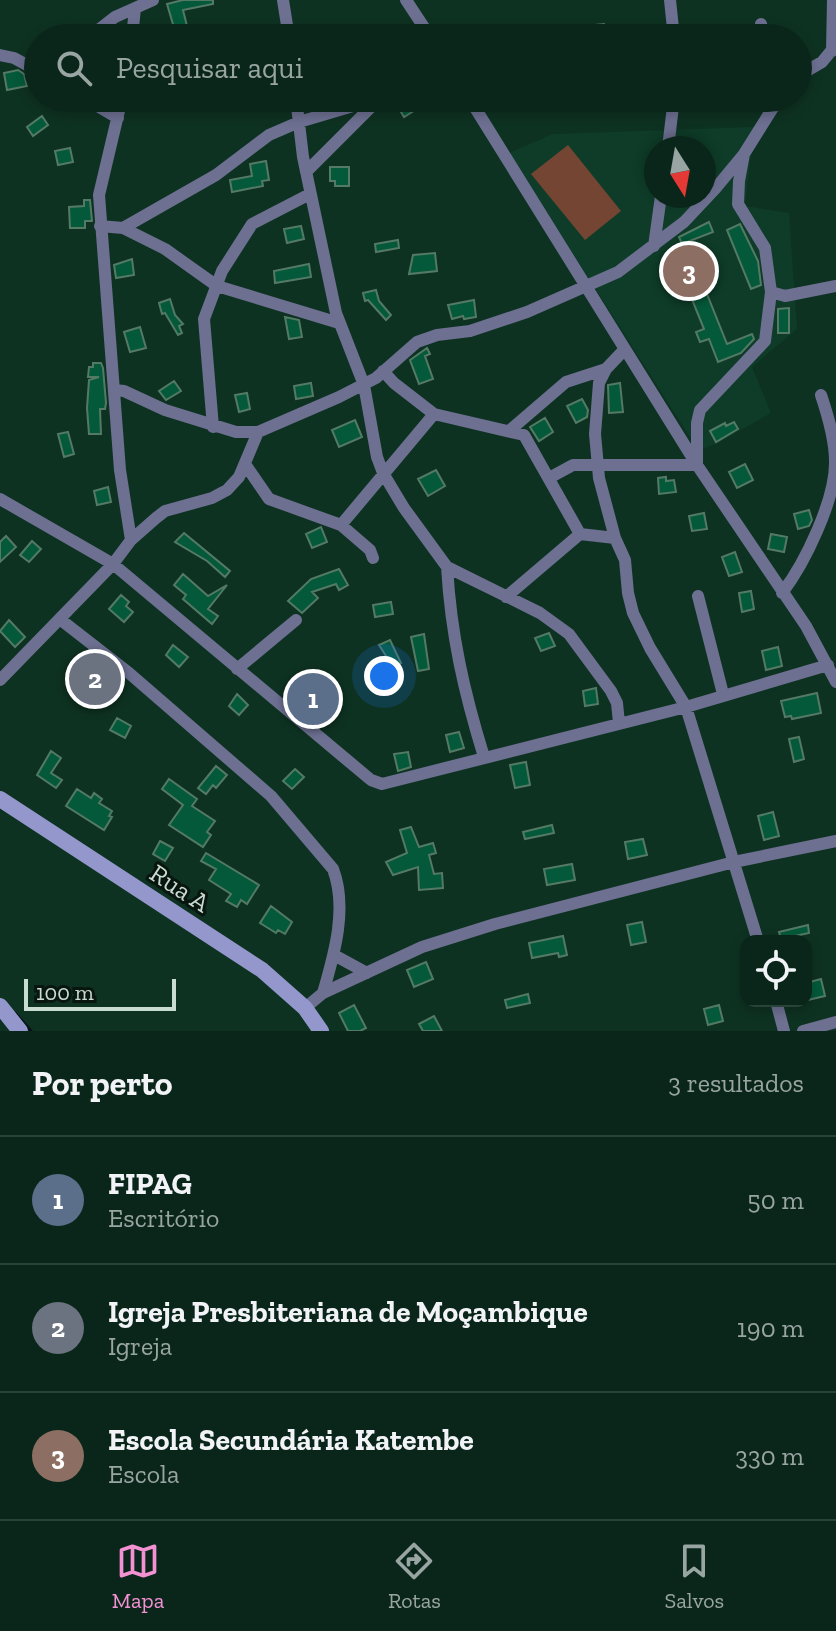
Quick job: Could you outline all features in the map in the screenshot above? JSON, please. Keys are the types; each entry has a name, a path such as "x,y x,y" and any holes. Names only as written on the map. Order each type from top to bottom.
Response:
{"main road":[{"name":"Rua A","path":"0,799 262,970 305,1008 321,1031"},
{"path":"0,1006 20,1031"}],"street":[{"path":"106,24 153,0"},
{"path":"283,0 287,24"},
{"path":"406,0 422,24"},
{"path":"670,0 673,24"},
{"path":"812,68 834,48 833,0"},
{"path":"133,24 135,8"},
{"path":"0,55 24,63"},
{"path":"108,112 118,118"},
{"path":"119,112 99,195 120,470 131,540"},
{"path":"298,112 310,194 339,323 364,385 377,457 383,473 447,567 540,613 569,634 611,691 617,703 619,723"},
{"path":"123,228 216,175 269,135 333,112"},
{"path":"306,172 366,112"},
{"path":"478,112 697,465 806,626 831,671"},
{"path":"669,136 672,112"},
{"path":"114,390 124,391 213,427 236,432 258,432 364,385 417,342 527,312 618,272 684,222 744,154 770,112"},
{"path":"697,465 700,410 765,341 771,292 765,248 738,204 744,154"},
{"path":"213,427 203,335 204,319 222,271 252,224 310,194"},
{"path":"654,246 659,208"},
{"path":"100,226 123,228 165,249 217,286 339,323"},
{"path":"771,292 785,296 836,286"},
{"path":"625,349 606,369 599,383 596,465 615,538 625,560 633,613 686,707 756,935"},
{"path":"509,431 566,382 606,369"},
{"path":"383,371 434,414 524,435 580,534"},
{"path":"782,593 804,561 827,501 835,468 831,432 821,395"},
{"path":"341,525 434,414"},
{"path":"0,680 61,620 131,540 165,511 212,498 227,490 239,477 258,432"},
{"path":"245,464 269,499 341,525 370,550 373,558"},
{"path":"549,478 573,465 697,465"},
{"path":"0,499 113,564 371,780 382,784 686,707 723,694 831,671"},
{"path":"506,597 580,534 615,538"},
{"path":"447,567 449,607 462,686 484,757"},
{"path":"698,596 723,694"},
{"path":"61,620 129,673 271,796 333,869 337,879 339,927 323,993"},
{"path":"237,669 296,620"},
{"path":"831,671 836,650"},
{"path":"305,1008 323,993 422,947 495,924 734,862 836,841"},
{"path":"334,955 367,973"},
{"path":"778,1007 784,1031"},
{"path":"803,1031 836,1022"}],"shaded area":[{"path":"754,127 745,206 789,213 797,329 752,367 771,413 716,444 698,450 509,153 553,134"},
{"path":"568,145 621,211 585,240 531,174"}],"building":[{"path":"183,0 213,0 213,4 183,10 186,24 173,24 167,4"},
{"path":"18,70 24,74 24,87 7,90 4,73"},
{"path":"42,116 48,125 33,136 27,127"},
{"path":"70,148 73,162 58,165 55,151"},
{"path":"266,161 269,180 262,181 263,186 232,192 230,180 252,176 250,164"},
{"path":"330,167 349,167 349,186 335,186 335,181 330,181"},
{"path":"84,200 90,200 92,221 85,221 85,228 70,228 69,207 84,206"},
{"path":"709,222 713,232 682,244 679,237"},
{"path":"740,224 758,261 761,285 751,289 727,230"},
{"path":"301,226 304,239 287,243 284,229"},
{"path":"398,240 399,248 376,252 375,244"},
{"path":"689,249 727,344 752,334 754,339 741,353 718,362 709,339 700,342 696,332 704,329 674,255"},
{"path":"435,253 437,271 409,274 413,255"},
{"path":"132,259 134,275 116,278 114,265"},
{"path":"309,264 311,277 275,283 274,271"},
{"path":"376,290 379,301 391,315 386,320 368,300 365,301 363,293"},
{"path":"170,299 175,315 183,324 179,326 182,333 178,335 165,313 162,314 159,303"},
{"path":"474,300 476,317 452,319 448,305"},
{"path":"789,308 789,333 778,333 778,309"},
{"path":"285,317 299,320 302,337 289,339"},
{"path":"140,327 146,348 130,352 124,332"},
{"path":"427,348 430,354 425,356 433,379 419,384 410,360"},
{"path":"93,363 101,363 103,368 106,403 105,409 100,409 101,434 89,434 89,380 99,377 88,377 89,367 93,367"},
{"path":"174,381 181,391 166,400 159,391"},
{"path":"311,383 313,396 296,399 294,386"},
{"path":"620,383 623,412 609,413 608,385"},
{"path":"247,393 250,409 239,412 235,395"},
{"path":"582,399 588,410 587,417 576,423 567,406"},
{"path":"545,418 553,432 539,441 530,427"},
{"path":"355,420 362,437 339,447 332,430"},
{"path":"734,422 738,429 716,442 710,431"},
{"path":"68,432 74,454 64,457 58,434"},
{"path":"745,464 753,480 737,488 729,472"},
{"path":"436,470 445,486 428,496 418,479"},
{"path":"666,477 666,481 674,480 676,492 659,494 658,478"},
{"path":"108,487 111,502 97,505 94,491"},
{"path":"809,510 812,520 809,526 798,529 794,514"},
{"path":"704,513 707,529 692,531 689,516"},
{"path":"321,527 327,542 312,548 306,534"},
{"path":"184,533 230,571 225,577 207,561 175,542"},
{"path":"771,534 787,537 784,552 768,549"},
{"path":"6,536 16,547 0,562 0,542"},
{"path":"32,541 41,549 29,562 20,555"},
{"path":"735,552 742,572 729,576 722,557"},
{"path":"339,569 348,585 339,590 336,584 312,592 318,598 302,613 288,601 311,579"},
{"path":"183,574 208,596 227,585 208,609 218,616 212,624 183,599 186,595 174,585"},
{"path":"751,591 754,609 742,612 739,593"},
{"path":"121,595 129,602 126,606 133,612 124,622 109,609"},
{"path":"391,602 393,614 375,617 373,605"},
{"path":"9,620 25,637 15,647 0,631"},
{"path":"549,633 555,646 541,651 535,638"},
{"path":"424,634 429,669 418,671 411,637"},
{"path":"390,640 401,663 393,667 379,645"},
{"path":"173,645 188,657 179,667 166,655"},
{"path":"778,647 782,666 766,670 762,651"},
{"path":"100,666 108,678 91,690 83,678"},
{"path":"314,684 328,696 312,714 298,703"},
{"path":"596,688 598,704 585,706 583,691"},
{"path":"817,693 821,713 792,719 791,716 785,717 781,701"},
{"path":"237,694 248,705 239,715 229,706"},
{"path":"117,718 131,726 125,738 110,730"},
{"path":"459,732 464,748 450,752 446,735"},
{"path":"799,737 804,759 794,762 789,739"},
{"path":"51,751 61,758 51,773 62,780 56,788 37,775"},
{"path":"408,752 411,767 398,771 394,754"},
{"path":"526,762 530,785 515,788 510,765"},
{"path":"216,766 227,775 206,794 198,788"},
{"path":"295,769 304,777 292,789 283,781"},
{"path":"169,779 197,799 192,806 215,821 207,832 211,835 203,847 169,825 183,805 162,789"},
{"path":"77,789 91,798 94,793 102,799 99,803 112,811 104,830 66,806"},
{"path":"773,812 779,836 764,840 758,816"},
{"path":"552,825 554,833 525,839 523,832"},
{"path":"411,827 419,847 433,843 436,853 429,855 434,874 442,873 443,888 419,890 418,867 393,875 386,862 407,853 400,830"},
{"path":"643,839 647,855 628,859 625,842"},
{"path":"160,841 173,848 165,861 153,854"},
{"path":"206,853 259,885 247,904 241,900 237,907 226,901 231,894 209,880 216,869 201,861"},
{"path":"572,864 575,880 547,885 544,869"},
{"path":"271,906 292,922 285,934 278,930 276,933 260,923"},
{"path":"642,922 646,942 631,945 627,925"},
{"path":"808,925 809,933 780,935 779,932"},
{"path":"563,936 567,955 559,957 558,953 532,958 529,943"},
{"path":"426,962 433,979 414,987 407,970"},
{"path":"821,979 825,996 812,999 812,981"},
{"path":"528,994 530,1003 507,1008 505,1000"},
{"path":"354,1005 366,1028 348,1031 339,1013"},
{"path":"719,1005 723,1021 708,1025 704,1009"},
{"path":"434,1016 442,1031 423,1031 419,1024"}],"waterway":[{"path":"15,1013 31,1031"}],"place":[{"name":"Escola Secundária Katembe","path":"689,271"},
{"name":"Igreja Presbiteriana de Moçambique","path":"95,679"},
{"name":"FIPAG","path":"313,699"}]}
